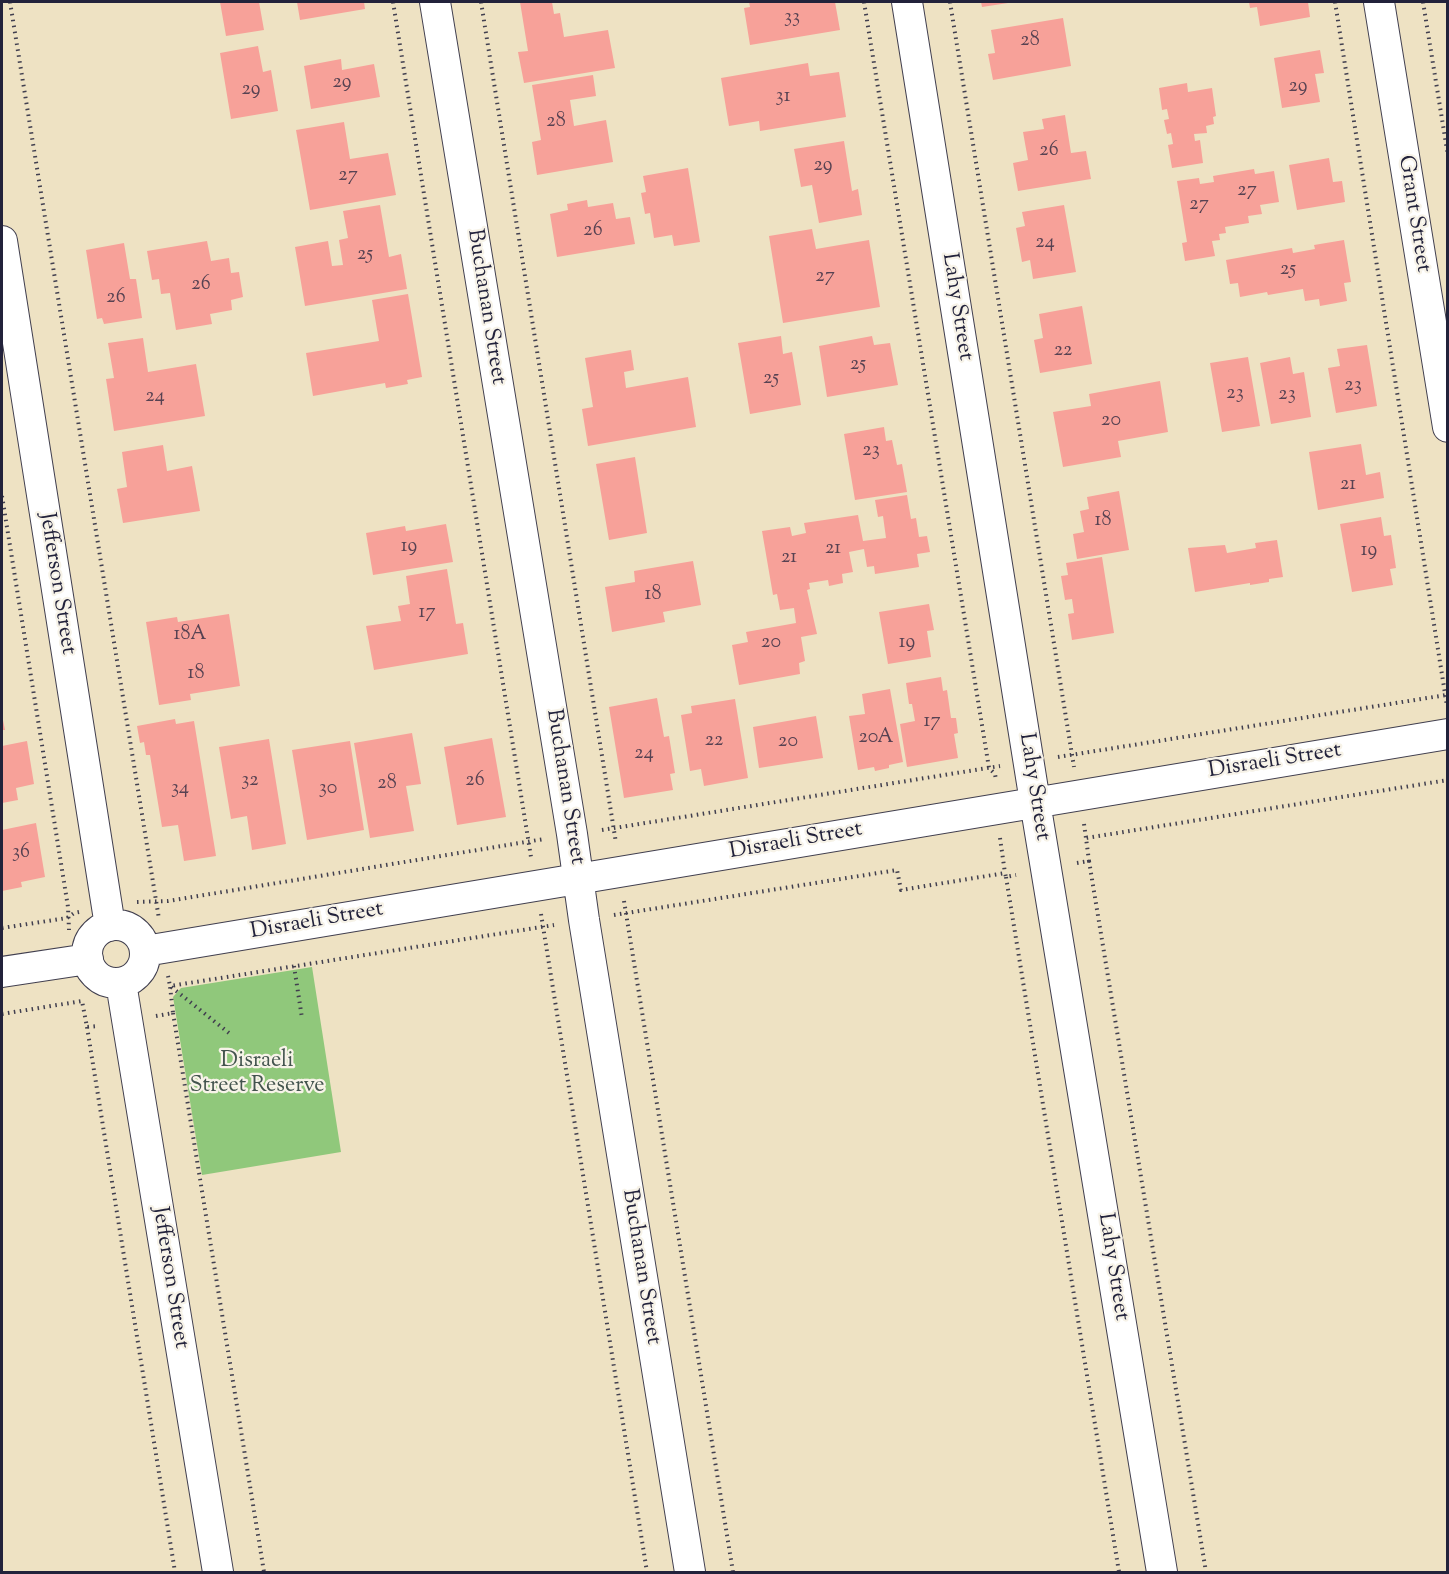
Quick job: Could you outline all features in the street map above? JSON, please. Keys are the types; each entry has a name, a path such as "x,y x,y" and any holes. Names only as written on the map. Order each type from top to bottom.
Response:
{"street":[{"name":"Buchanan Street","path":"435,2 572,834 690,1572"},
{"name":"Lahy Street","path":"907,2 1035,802 1162,1572"},
{"name":"Grant Street","path":"1379,2 1448,427"},
{"name":"Jefferson Street","path":"2,241 109,916"},
{"name":"Disraeli Street","path":"154,950 1448,734"},
{"path":"2,972 81,960 99,978 110,982 121,982 136,975 154,950 142,942 129,928 120,926 109,916 92,938 81,960"},
{"name":"Jefferson Street","path":"121,982 218,1572"}],"path":[{"path":"10,2 157,901 154,950 170,986 264,1572"},
{"path":"393,2 647,1572"},
{"path":"481,2 733,1572"},
{"path":"864,2 988,768 995,774 1001,807 999,831 1119,1572"},
{"path":"950,2 1206,1572"},
{"path":"1335,2 1448,706"},
{"path":"1423,2 1448,156"},
{"path":"2,496 66,895 67,918 81,960 82,1001 175,1572"},
{"path":"2,928 67,918 74,913 109,916 138,902 157,901 529,842 1447,694"},
{"path":"1086,838 1448,780"},
{"path":"170,986 897,870 901,890 1089,861"},
{"path":"294,966 302,1018"},
{"path":"170,986 229,1033"},
{"path":"2,1014 82,1001"},
{"path":"87,1027 173,1013"}],"green space":[{"name":"Disraeli Street Reserve","path":"312,967 341,1152 202,1175 173,997 181,988"}],"building":[{"path":"220,2 259,2 264,30 226,36"},
{"path":"297,2 364,2 365,9 300,20"},
{"path":"520,2 552,2 554,14 560,13 564,37 608,30 615,68 524,83 518,52 528,51"},
{"path":"749,2 835,2 840,30 750,45 744,8 750,7"},
{"path":"981,2 1008,2 1008,3 982,7"},
{"path":"1249,2 1308,2 1310,17 1260,26 1257,7 1250,8"},
{"path":"1063,18 1071,66 993,80 988,54 995,53 991,30"},
{"path":"258,46 263,72 271,70 278,111 231,119 220,53"},
{"path":"1320,50 1324,73 1315,74 1320,102 1282,108 1274,58"},
{"path":"341,59 342,70 374,64 380,97 311,109 304,66"},
{"path":"808,63 810,76 839,72 846,117 760,131 759,121 729,126 721,78"},
{"path":"593,75 596,96 570,100 574,126 606,120 613,162 537,175 532,142 541,140 532,85"},
{"path":"1187,83 1188,92 1212,88 1216,116 1213,117 1214,124 1206,126 1207,133 1194,134 1195,141 1200,140 1203,163 1172,168 1168,145 1173,144 1171,133 1167,134 1164,120 1169,119 1167,109 1162,110 1159,88"},
{"path":"1065,115 1071,153 1086,151 1091,179 1018,191 1013,163 1028,160 1023,132 1044,129 1042,119"},
{"path":"344,122 350,159 388,153 396,195 310,210 296,130"},
{"path":"844,141 852,191 858,189 862,215 819,223 812,185 801,187 794,149"},
{"path":"1329,158 1333,182 1342,181 1345,202 1297,210 1289,165"},
{"path":"688,168 700,242 674,246 672,235 654,238 650,213 645,214 641,193 646,192 643,176"},
{"path":"1254,169 1255,174 1274,171 1279,202 1260,205 1262,214 1248,216 1249,223 1225,227 1226,233 1219,234 1220,240 1212,241 1215,256 1185,261 1182,243 1187,242 1177,181 1199,178 1200,184 1214,182 1213,176"},
{"path":"587,200 588,207 613,203 616,219 630,217 635,244 557,257 550,214 568,210 567,204"},
{"path":"380,205 389,257 401,254 407,289 305,306 295,247 328,241 332,266 343,265 339,240 348,238 343,211"},
{"path":"1064,205 1076,272 1033,279 1030,260 1022,262 1016,228 1025,226 1022,212"},
{"path":"812,229 816,249 869,240 880,307 783,323 769,236"},
{"path":"1344,240 1351,282 1344,283 1347,301 1320,306 1319,299 1305,301 1303,289 1240,297 1238,283 1230,284 1226,260 1292,248 1293,253 1315,249 1314,245"},
{"path":"207,241 211,261 229,258 231,273 239,272 243,297 231,300 232,310 210,314 212,324 176,330 170,293 161,294 159,279 152,280 147,251"},
{"path":"124,243 130,279 136,279 142,318 104,324 102,318 97,319 86,250"},
{"path":"408,294 422,377 407,380 408,384 386,388 385,383 313,396 306,353 379,341 372,300"},
{"path":"1082,306 1092,364 1040,373 1034,340 1043,338 1039,314"},
{"path":"781,336 783,354 792,352 801,405 750,414 738,343"},
{"path":"872,336 874,345 890,343 898,385 827,397 819,346"},
{"path":"143,338 148,372 196,364 205,416 114,431 106,379 114,378 108,343"},
{"path":"1367,345 1377,406 1336,413 1328,368 1340,366 1337,349"},
{"path":"631,350 634,370 624,372 626,388 688,377 696,427 588,446 582,409 593,407 585,358"},
{"path":"1248,357 1260,426 1222,432 1210,363"},
{"path":"1290,357 1293,374 1304,372 1311,417 1271,424 1260,363"},
{"path":"1160,381 1168,432 1118,441 1121,457 1063,467 1053,412 1091,406 1089,394"},
{"path":"884,427 886,441 892,440 897,465 902,464 907,492 855,500 844,434"},
{"path":"1361,444 1366,475 1380,472 1384,498 1318,510 1309,452"},
{"path":"163,445 167,471 192,466 200,511 123,523 117,489 127,487 122,452"},
{"path":"635,457 647,533 609,540 596,464"},
{"path":"1119,491 1129,550 1077,559 1073,534 1084,532 1080,511 1089,509 1087,497"},
{"path":"907,495 911,519 916,518 919,537 927,536 930,552 917,554 919,567 875,574 874,566 867,567 864,549 849,552 853,572 842,574 843,583 829,586 828,580 809,583 810,589 807,590 817,634 801,637 805,661 799,663 800,674 739,685 732,645 748,642 746,632 796,623 794,608 780,610 777,594 773,595 762,531 790,527 792,536 806,533 804,523 858,515 863,541 886,538 883,516 878,517 875,500"},
{"path":"1381,517 1384,536 1391,535 1396,568 1390,569 1393,585 1352,592 1340,524"},
{"path":"446,524 453,562 373,575 366,533 405,526 406,531"},
{"path":"1277,540 1283,577 1269,579 1269,582 1195,592 1188,548 1225,545 1227,553 1256,548 1255,543"},
{"path":"1102,557 1114,633 1072,640 1068,614 1074,613 1072,599 1065,600 1061,576 1068,575 1066,563"},
{"path":"693,561 701,605 663,612 665,622 612,632 605,587 635,582 634,571"},
{"path":"447,569 456,624 463,623 468,654 374,670 366,626 401,621 398,606 410,604 406,576"},
{"path":"929,604 934,630 927,631 931,657 888,664 879,612"},
{"path":"229,614 240,686 190,694 191,700 159,705 146,622 177,617 178,622"},
{"path":"941,677 943,691 947,690 951,718 956,718 958,733 954,734 958,758 907,767 900,724 915,721 912,704 909,704 906,683"},
{"path":"890,689 903,762 875,771 874,767 858,770 849,716 865,714 862,694"},
{"path":"657,698 664,737 669,736 675,773 670,774 673,790 624,798 609,707"},
{"path":"735,699 748,778 704,786 701,769 690,771 681,715 692,713 691,706"},
{"path":"816,716 823,758 759,768 753,727"},
{"path":"175,719 176,724 194,721 216,856 184,861 178,825 162,827 150,755 146,755 144,742 140,743 137,726"},
{"path":"412,733 421,784 406,786 414,831 370,838 354,743"},
{"path":"492,738 506,817 457,825 444,747"},
{"path":"269,739 286,844 252,850 247,816 231,819 219,747"},
{"path":"27,741 34,784 16,788 18,800 2,803 2,746"},
{"path":"350,741 364,830 307,840 292,750"},
{"path":"36,823 45,877 21,882 22,887 2,891 2,830"}]}
